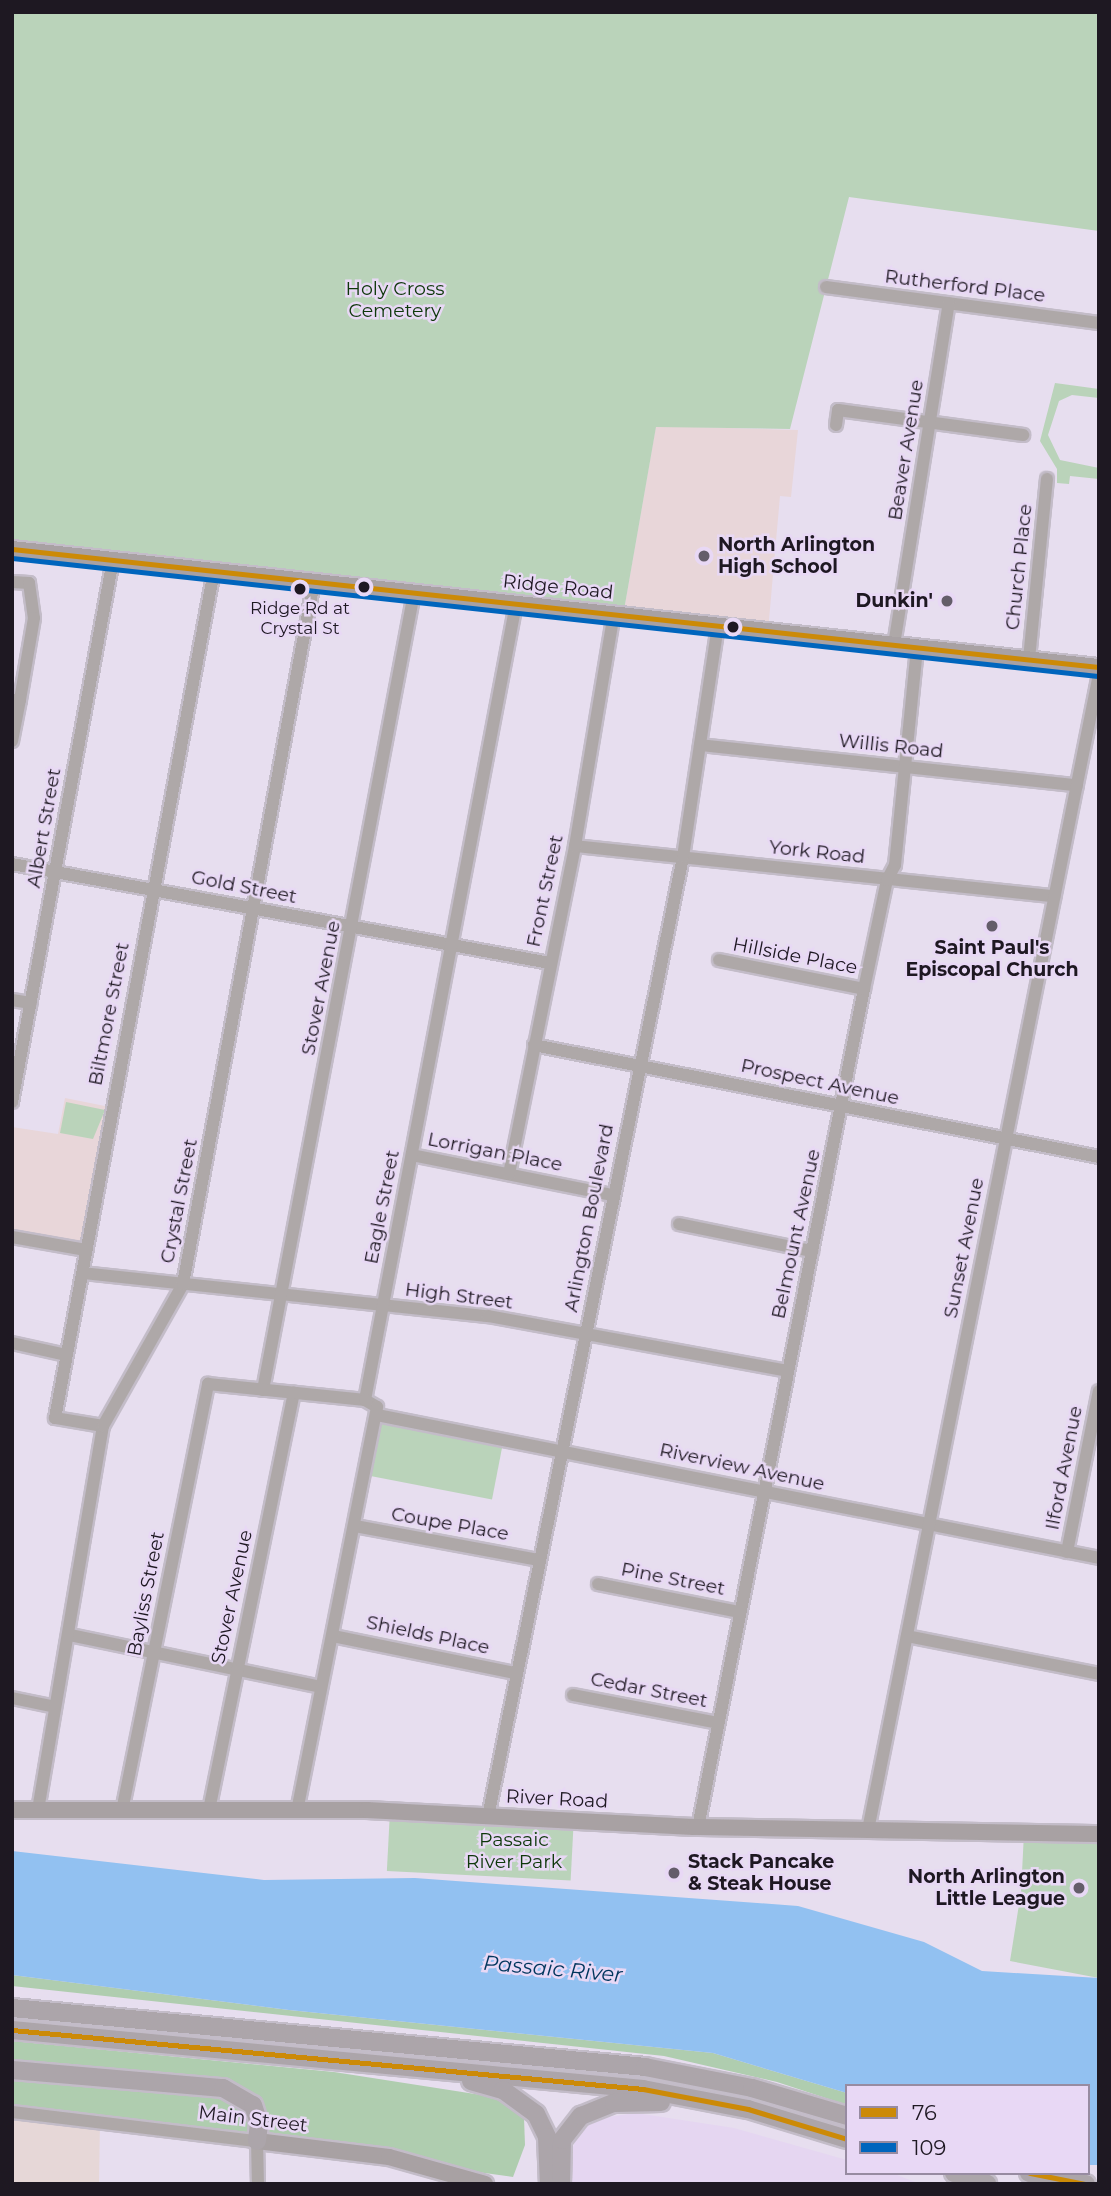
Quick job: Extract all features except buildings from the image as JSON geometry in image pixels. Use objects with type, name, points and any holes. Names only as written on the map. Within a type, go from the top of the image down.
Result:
[{"type":"highway","points":[[12,2008],[645,2067],[752,2088],[845,2115]]},
{"type":"highway","points":[[12,2030],[643,2089],[725,2104],[845,2138]]},
{"type":"highway","points":[[270,2053],[490,2085],[515,2096],[536,2114],[549,2150],[549,2184]]},
{"type":"highway","points":[[12,2070],[223,2088],[253,2105],[259,2124],[257,2141]]},
{"type":"highway","points":[[561,2184],[560,2150],[567,2131],[591,2110],[614,2103],[657,2102],[816,2129]]},
{"type":"highway","points":[[538,2184],[549,2150]]},
{"type":"highway","points":[[960,2175],[987,2184]]},
{"type":"highway","points":[[1039,2175],[1086,2184]]},
{"type":"main road","name":"Ridge Road","points":[[12,549],[1099,667]]},
{"type":"main road","name":"River Road","points":[[12,1811],[298,1810],[698,1827],[1099,1834]]},
{"type":"main road","name":"Main Street","points":[[257,2141],[389,2157],[485,2184]]},
{"type":"street","name":"Rutherford Place","points":[[826,287],[1099,323]]},
{"type":"street","name":"Beaver Avenue","points":[[894,645],[949,303]]},
{"type":"street","points":[[836,425],[838,410],[1023,435]]},
{"type":"street","name":"Church Place","points":[[1029,659],[1047,479]]},
{"type":"street","name":"Albert Street","points":[[12,1102],[113,560]]},
{"type":"street","name":"Biltmore Street","points":[[103,1426],[55,1418],[214,571]]},
{"type":"street","points":[[12,582],[29,583],[34,618],[16,700],[12,741]]},
{"type":"street","name":"Crystal Street","points":[[38,1810],[70,1635],[103,1426],[183,1284],[314,582]]},
{"type":"street","name":"Stover Avenue","points":[[263,1390],[414,593]]},
{"type":"street","name":"Eagle Street","points":[[365,1400],[516,604]]},
{"type":"street","name":"Front Street","points":[[509,1174],[575,846],[614,614]]},
{"type":"street","name":"Arlington Boulevard","points":[[488,1817],[538,1560],[684,857],[718,626]]},
{"type":"street","name":"Belmount Avenue","points":[[698,1827],[864,989],[887,880],[895,865],[918,648]]},
{"type":"street","name":"Sunset Avenue","points":[[868,1830],[1099,674]]},
{"type":"street","name":"Willis Road","points":[[700,745],[1077,785]]},
{"type":"street","name":"York Road","points":[[575,846],[1054,896]]},
{"type":"street","name":"Gold Street","points":[[12,864],[550,963]]},
{"type":"street","name":"Hillside Place","points":[[719,961],[864,989]]},
{"type":"street","points":[[12,1000],[31,1003]]},
{"type":"street","name":"Prospect Avenue","points":[[534,1045],[1099,1157]]},
{"type":"street","name":"Lorrigan Place","points":[[411,1155],[613,1195]]},
{"type":"street","points":[[679,1224],[812,1251]]},
{"type":"street","points":[[12,1239],[86,1250]]},
{"type":"street","name":"High Street","points":[[83,1273],[383,1307],[488,1316],[787,1371]]},
{"type":"street","points":[[12,1343],[66,1355]]},
{"type":"street","name":"Bayliss Street","points":[[122,1811],[208,1384],[263,1390]]},
{"type":"street","points":[[263,1390],[365,1400],[373,1402],[377,1415],[298,1810]]},
{"type":"street","name":"Ilford Avenue","points":[[1067,1552],[1099,1391]]},
{"type":"street","name":"Stover Avenue","points":[[209,1810],[294,1393]]},
{"type":"street","name":"Riverview Avenue","points":[[377,1415],[1099,1558]]},
{"type":"street","name":"Coupe Place","points":[[355,1526],[538,1560]]},
{"type":"street","name":"Pine Street","points":[[598,1584],[740,1612]]},
{"type":"street","points":[[70,1635],[321,1687]]},
{"type":"street","name":"Shields Place","points":[[333,1636],[515,1673]]},
{"type":"street","points":[[907,1636],[1099,1674]]},
{"type":"street","name":"Cedar Street","points":[[573,1695],[718,1723]]},
{"type":"street","points":[[12,1698],[55,1707]]},
{"type":"street","name":"Main Street","points":[[12,2112],[257,2141]]},
{"type":"street","points":[[257,2141],[258,2184]]},
{"type":"shaded area","name":"North Arlington High School","points":[[656,426],[798,430],[791,497],[780,496],[768,631],[623,616]]},
{"type":"shaded area","points":[[65,1098],[110,1107],[86,1250],[12,1237],[12,1127],[58,1134]]},
{"type":"shaded area","points":[[12,2108],[100,2119],[99,2184],[12,2184]]},
{"type":"shaded area","points":[[636,2113],[734,2128],[845,2159],[845,2175],[897,2175],[920,2184],[571,2184],[572,2150],[579,2130],[594,2119]]},
{"type":"green space","name":"Holy Cross Cemetery","points":[[12,12],[1099,12],[1099,231],[849,197],[790,429],[656,427],[623,616],[12,549]]},
{"type":"green space","points":[[1055,383],[1099,389],[1099,398],[1072,395],[1059,401],[1048,435],[1060,460],[1099,468],[1099,479],[1070,476],[1069,484],[1057,483],[1057,469],[1040,441]]},
{"type":"green space","points":[[66,1102],[105,1110],[93,1139],[60,1133]]},
{"type":"green space","points":[[377,1415],[504,1440],[492,1499],[365,1475]]},
{"type":"green space","name":"Passaic River Park","points":[[390,1811],[574,1821],[571,1881],[387,1871]]},
{"type":"green space","points":[[1024,1833],[1099,1834],[1099,1978],[1010,1961],[1021,1892]]},
{"type":"green space","points":[[12,1975],[289,2010],[713,2053],[845,2092],[845,2104],[777,2082],[664,2056],[12,1986]]},
{"type":"green space","points":[[12,2041],[334,2072],[507,2099],[524,2118],[525,2145],[513,2177],[12,2108]]},
{"type":"water","name":"Passaic River","points":[[12,1851],[264,1880],[415,1878],[798,1906],[924,1942],[982,1971],[1099,1978],[1099,2165],[1090,2165],[1090,2084],[845,2084],[845,2092],[713,2053],[289,2010],[12,1975]]},
{"type":"transit line","name":"76","points":[[12,549],[1099,667]]},
{"type":"transit line","name":"109","points":[[12,558],[1098,676]]},
{"type":"transit line","name":"76","points":[[12,2030],[643,2089],[748,2109],[845,2138]]},
{"type":"transit line","name":"76","points":[[1040,2175],[1085,2184]]},
{"type":"place","name":"North Arlington High School","points":[[704,556]]},
{"type":"place","name":"Ridge Rd at Crystal St","points":[[300,589]]},
{"type":"place","name":"Dunkin'","points":[[947,601]]},
{"type":"place","name":"Saint Paul's Episcopal Church","points":[[992,926]]},
{"type":"place","name":"Stack Pancake & Steak House","points":[[674,1873]]},
{"type":"place","name":"North Arlington Little League","points":[[1079,1888]]}]
